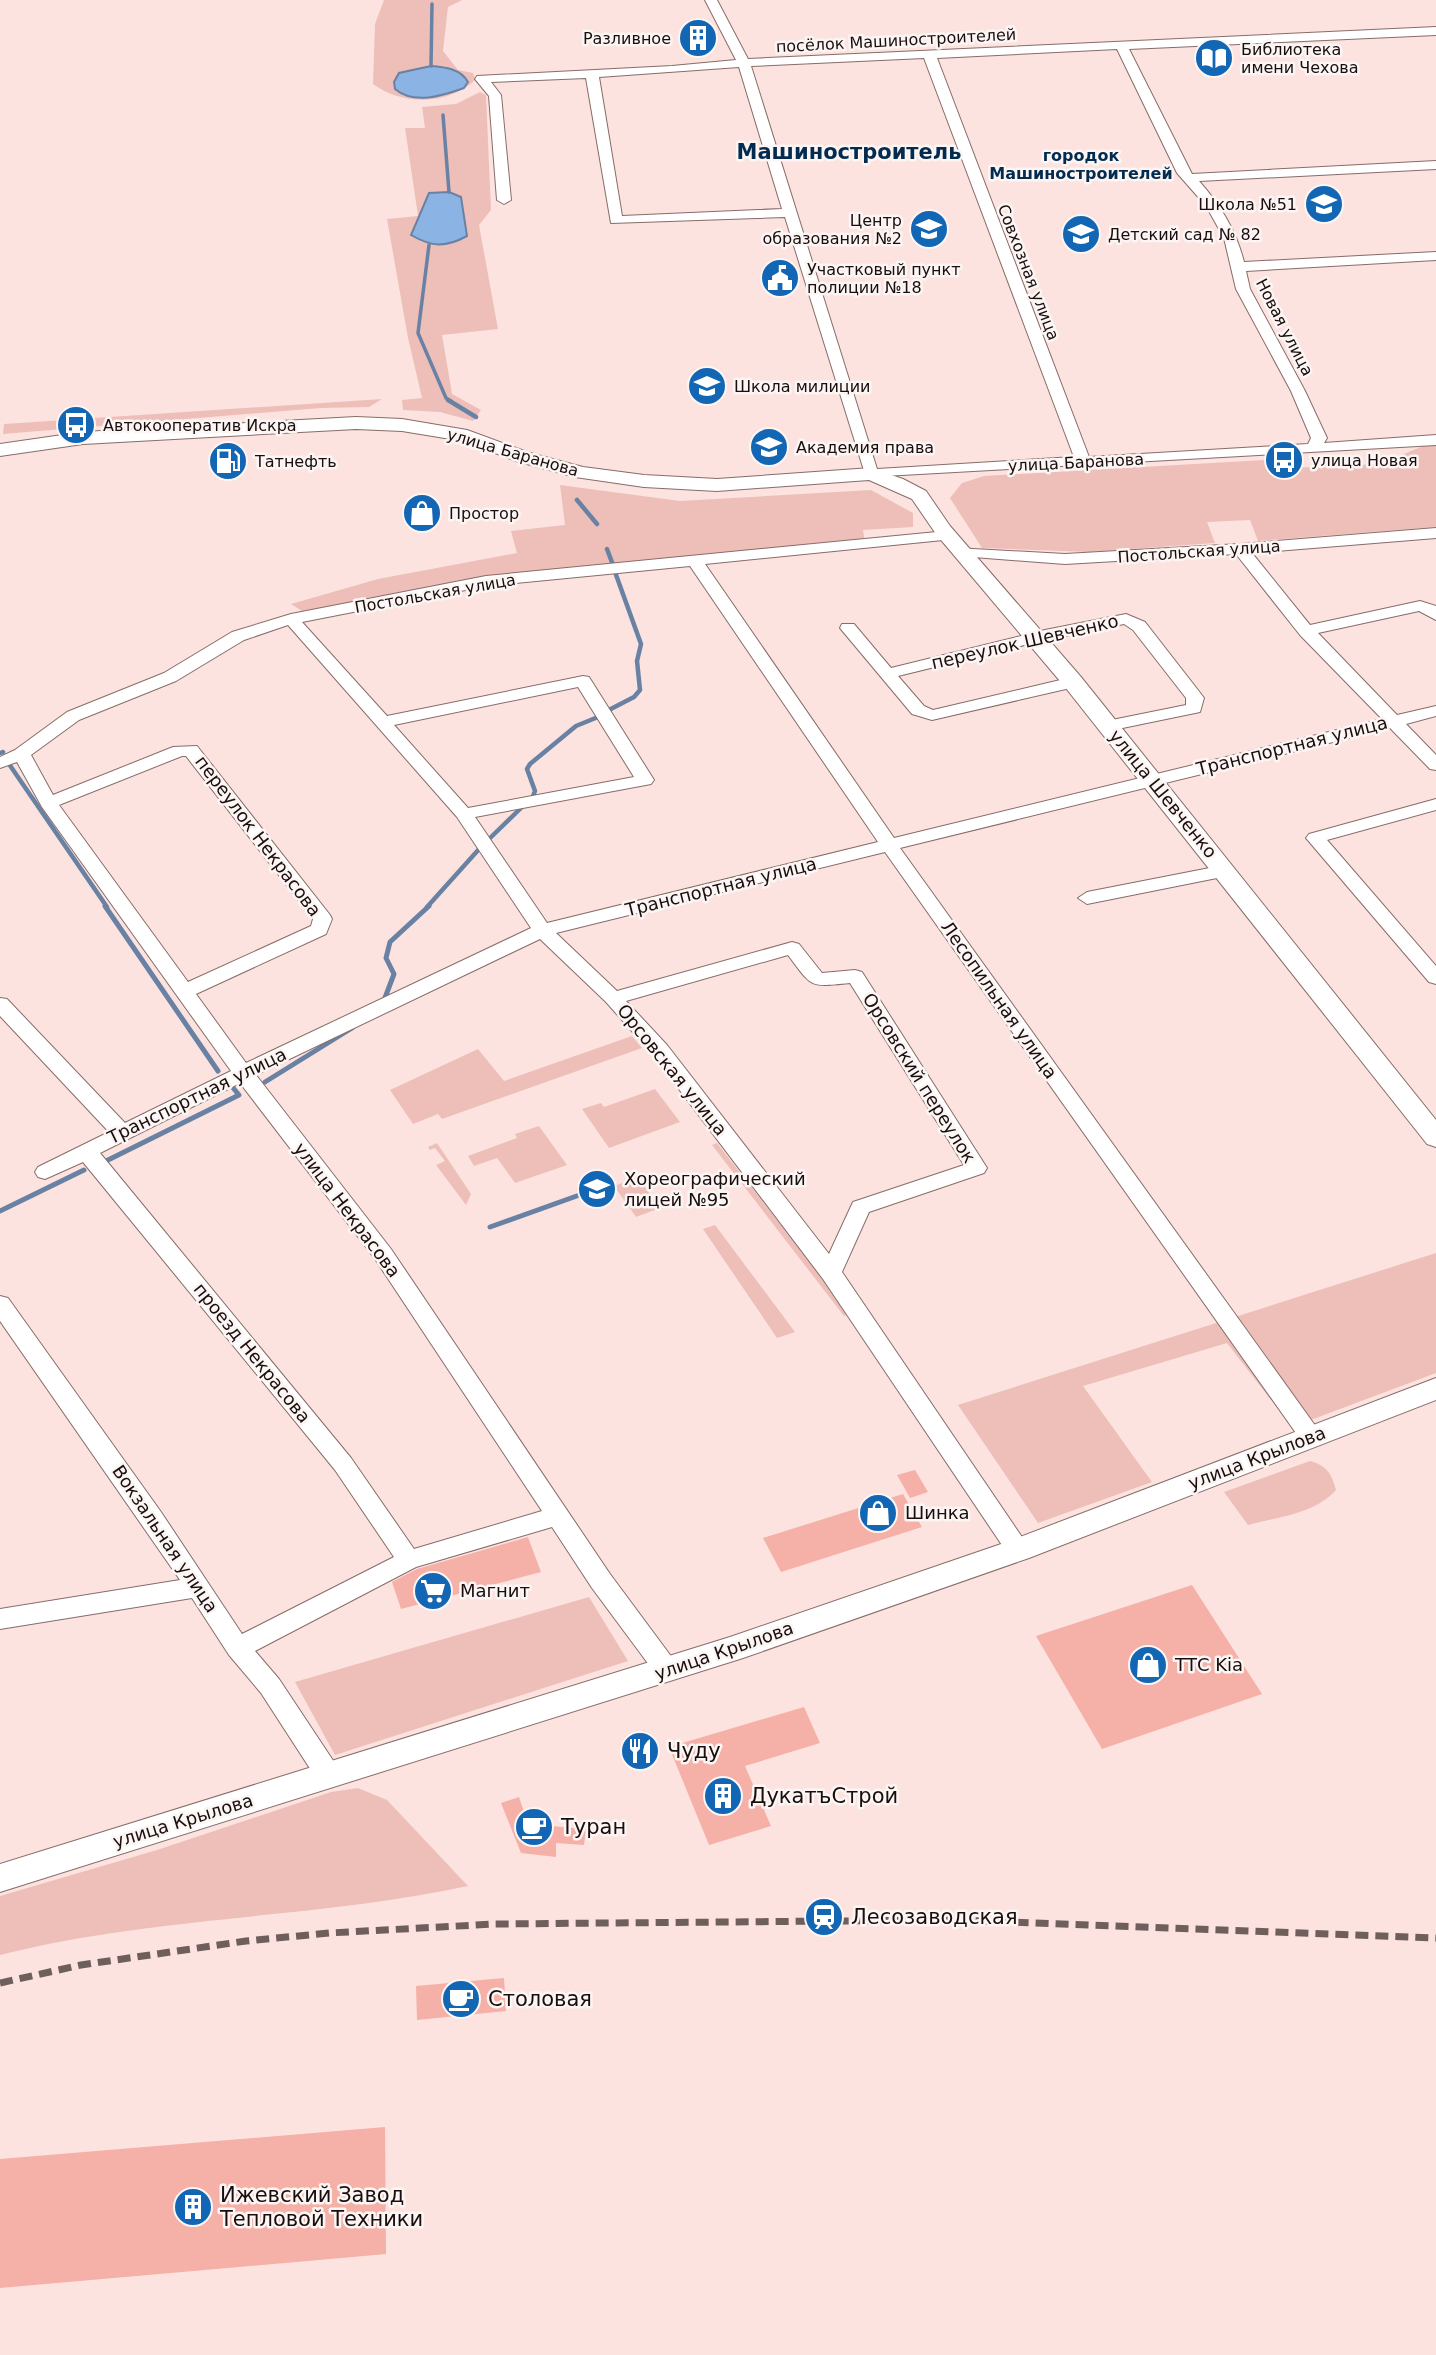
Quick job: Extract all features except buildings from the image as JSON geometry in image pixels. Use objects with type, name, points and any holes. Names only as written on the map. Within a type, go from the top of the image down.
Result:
[{"type":"main road","name":"улица Баранова","points":[[0,450],[83,438],[356,423],[402,425],[467,436],[523,457],[582,473],[644,481],[718,485],[871,474]]},
{"type":"main road","points":[[871,474],[919,495]]},
{"type":"main road","name":"улица Шевченко","points":[[919,495],[954,543],[1153,780],[1436,1138]]},
{"type":"main road","name":"улица Крылова","points":[[0,1878],[667,1670],[1018,1550],[1436,1389]]},
{"type":"street","points":[[711,0],[744,63],[871,474]]},
{"type":"street","name":"посёлок Машиностроителей","points":[[504,200],[495,95],[481,79],[593,75],[744,63],[1436,31]]},
{"type":"street","name":"Новая улица","points":[[1121,46],[1188,177],[1212,204],[1231,238],[1243,289],[1298,391],[1319,438],[1313,448]]},
{"type":"street","name":"Совхозная улица","points":[[929,54],[1083,462]]},
{"type":"street","points":[[593,75],[616,220],[790,213]]},
{"type":"street","points":[[1188,177],[1436,165]]},
{"type":"street","points":[[1237,267],[1436,256]]},
{"type":"street","points":[[1313,448],[1436,440]]},
{"type":"street","name":"улица Баранова","points":[[871,474],[1313,448]]},
{"type":"street","points":[[919,495],[936,470]]},
{"type":"street","name":"Постольская улица","points":[[0,763],[21,754],[73,716],[170,677],[238,636],[291,619],[486,581],[694,559],[954,543],[1065,559],[1240,549],[1436,533]]},
{"type":"street","points":[[1240,549],[1306,631],[1436,765]]},
{"type":"street","name":"Лесопильная улица","points":[[694,559],[889,845],[1311,1437]]},
{"type":"street","points":[[1306,631],[1420,606],[1436,615]]},
{"type":"street","name":"Орсовская улица","points":[[291,619],[464,814],[542,930],[613,998],[660,1050],[831,1273],[1018,1550]]},
{"type":"street","name":"переулок Шевченко","points":[[890,673],[1126,619],[1139,626],[1195,698],[1194,708],[1108,726]]},
{"type":"street","points":[[848,628],[890,673],[918,710],[932,715],[1073,682]]},
{"type":"street","points":[[383,722],[583,681],[645,780],[464,814]]},
{"type":"street","name":"Транспортная улица","points":[[45,1172],[243,1073],[542,930],[1436,711]]},
{"type":"street","name":"переулок Некрасова","points":[[48,803],[179,751],[191,750],[323,919],[319,930],[185,991]]},
{"type":"street","name":"улица Некрасова","points":[[21,754],[48,803],[243,1073],[383,1254],[557,1516],[667,1670]]},
{"type":"street","points":[[1436,804],[1315,838],[1436,978]]},
{"type":"street","points":[[1087,898],[1225,871]]},
{"type":"street","name":"Орсовский переулок","points":[[613,998],[792,948],[817,980],[855,976],[977,1168],[861,1207],[831,1273]]},
{"type":"street","points":[[0,1004],[122,1133]]},
{"type":"street","name":"проезд Некрасова","points":[[86,1151],[344,1464],[409,1560]]},
{"type":"street","name":"Вокзальная улица","points":[[0,1304],[153,1520],[238,1648],[270,1686],[329,1776]]},
{"type":"street","points":[[238,1648],[409,1560],[557,1516]]},
{"type":"street","points":[[0,1619],[197,1587]]},
{"type":"shaded area","points":[[384,0],[462,0],[448,7],[443,51],[458,70],[473,73],[475,80],[452,95],[424,100],[397,96],[373,84],[375,24]]},
{"type":"shaded area","points":[[480,92],[486,95],[491,210],[479,225],[498,329],[442,335],[452,394],[481,410],[473,421],[440,412],[403,410],[402,400],[422,398],[408,338],[387,219],[418,216],[405,128],[425,128],[422,107],[456,104]]},
{"type":"shaded area","points":[[382,399],[369,407],[321,408],[3,434],[4,424]]},
{"type":"shaded area","points":[[1436,445],[1436,527],[1258,541],[1250,520],[1207,522],[1215,543],[1089,552],[982,548],[950,498],[962,483],[984,476],[1264,460],[1289,468],[1380,464],[1423,446]]},
{"type":"shaded area","points":[[560,485],[680,501],[871,490],[913,513],[913,527],[863,530],[865,542],[574,571],[302,611],[291,604],[378,579],[517,553],[511,531],[565,525]]},
{"type":"shaded area","points":[[632,1036],[642,1048],[442,1119],[438,1114],[413,1124],[390,1090],[478,1049],[504,1081]]},
{"type":"shaded area","points":[[655,1089],[680,1122],[609,1148],[582,1109],[601,1103],[604,1107]]},
{"type":"shaded area","points":[[539,1126],[567,1165],[515,1183],[497,1158],[474,1166],[468,1156],[517,1138],[515,1134]]},
{"type":"shaded area","points":[[437,1143],[471,1194],[466,1205],[436,1165],[445,1161],[435,1148],[430,1150],[428,1147]]},
{"type":"shaded area","points":[[717,1143],[849,1313],[844,1316],[712,1145]]},
{"type":"shaded area","points":[[638,1177],[660,1208],[636,1217],[614,1186]]},
{"type":"shaded area","points":[[715,1225],[795,1332],[777,1338],[703,1229]]},
{"type":"shaded area","points":[[1436,1253],[1436,1373],[1292,1427],[1227,1343],[1083,1386],[1152,1482],[1038,1523],[958,1405]]},
{"type":"shaded area","points":[[1310,1461],[1328,1471],[1336,1490],[1307,1510],[1248,1525],[1224,1492]]},
{"type":"shaded area","points":[[589,1597],[628,1661],[335,1755],[295,1682]]},
{"type":"shaded area","points":[[358,1788],[387,1800],[468,1886],[351,1905],[116,1932],[0,1955],[0,1896],[157,1850],[331,1792]]},
{"type":"water","points":[[431,66],[457,71],[468,82],[464,88],[447,94],[419,98],[395,89],[394,82],[399,73]]},
{"type":"water","points":[[449,192],[461,197],[467,236],[452,243],[432,244],[411,235],[429,193]]},
{"type":"waterway","points":[[431,66],[432,4]]},
{"type":"waterway","points":[[443,115],[449,192]]},
{"type":"waterway","points":[[429,245],[418,333],[446,398],[451,401]]},
{"type":"waterway","points":[[448,400],[476,417]]},
{"type":"waterway","points":[[577,500],[597,524]]},
{"type":"waterway","points":[[607,549],[613,565]]},
{"type":"waterway","points":[[605,712],[634,697],[640,690],[637,661],[641,644],[615,572]]},
{"type":"waterway","points":[[531,801],[535,791],[527,769],[530,764],[576,726],[598,717]]},
{"type":"waterway","points":[[9,764],[107,907]]},
{"type":"waterway","points":[[488,840],[523,806]]},
{"type":"waterway","points":[[427,907],[480,848]]},
{"type":"waterway","points":[[105,906],[218,1071]]},
{"type":"waterway","points":[[383,1003],[394,974],[386,958],[390,942],[429,906]]},
{"type":"waterway","points":[[265,1082],[352,1028]]},
{"type":"waterway","points":[[102,1163],[239,1095],[229,1083]]},
{"type":"waterway","points":[[0,1211],[84,1170]]},
{"type":"waterway","points":[[490,1227],[599,1188]]},
{"type":"railway","points":[[0,1983],[81,1965],[246,1941],[329,1933],[495,1924],[953,1920],[1436,1938]]},
{"type":"place","name":"Разливное","points":[[698,38]]},
{"type":"place","name":"Библиотека имени Чехова","points":[[1214,58]]},
{"type":"place","name":"Школа №51","points":[[1324,204]]},
{"type":"place","name":"Центр образования №2","points":[[929,229]]},
{"type":"place","name":"Детский сад № 82","points":[[1081,234]]},
{"type":"place","name":"Участковый пункт полиции №18","points":[[780,278]]},
{"type":"place","name":"Школа милиции","points":[[707,386]]},
{"type":"place","name":"Автокооператив Искра","points":[[76,425]]},
{"type":"place","name":"Академия права","points":[[769,447]]},
{"type":"place","name":"улица Новая","points":[[1284,460]]},
{"type":"place","name":"Татнефть","points":[[228,461]]},
{"type":"place","name":"Простор","points":[[422,513]]},
{"type":"place","name":"Хореографический лицей №95","points":[[597,1189]]},
{"type":"place","name":"Шинка","points":[[878,1513]]},
{"type":"place","name":"Магнит","points":[[433,1591]]},
{"type":"place","name":"ТТС Kia","points":[[1148,1665]]},
{"type":"place","name":"Чуду","points":[[640,1751]]},
{"type":"place","name":"ДукатъСтрой","points":[[723,1796]]},
{"type":"place","name":"Туран","points":[[534,1827]]},
{"type":"place","name":"Лесозаводская","points":[[824,1917]]},
{"type":"place","name":"Столовая","points":[[461,1999]]},
{"type":"place","name":"Ижевский Завод Тепловой Техники","points":[[193,2207]]},
{"type":"district","name":"Машиностроитель","points":[[849,152]]},
{"type":"district","name":"городок Машиностроителей","points":[[1081,164]]}]
